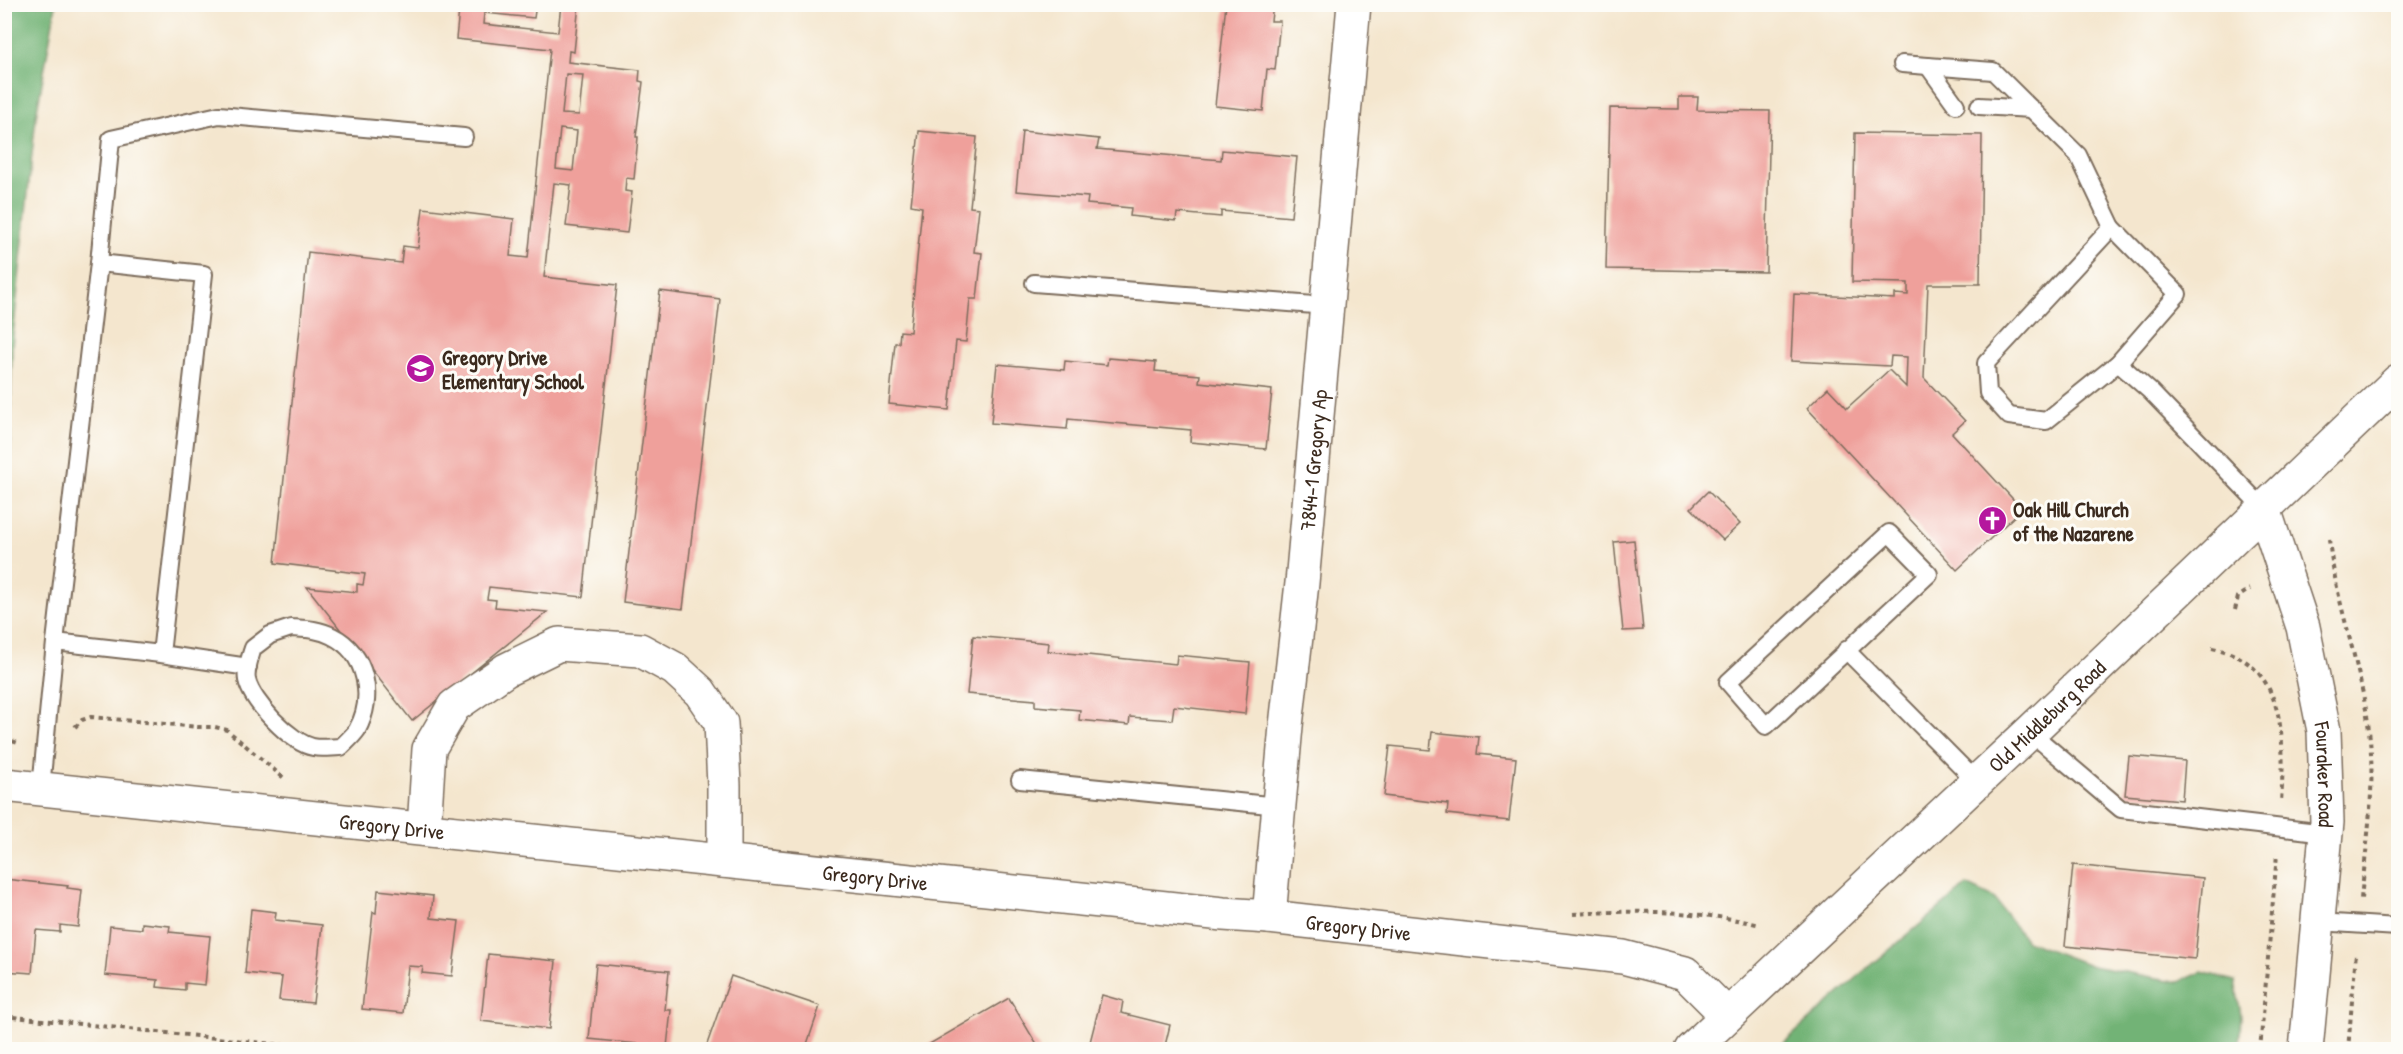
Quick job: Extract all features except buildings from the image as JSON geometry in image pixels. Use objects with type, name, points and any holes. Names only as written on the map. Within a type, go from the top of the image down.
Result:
[{"type":"street","name":"7844-1 Gregory Ap","points":[[1269,917],[1354,4]]},
{"type":"street","name":"Old Middleburg Road","points":[[1691,1050],[2030,732],[2398,381]]},
{"type":"street","name":"Fouraker Road","points":[[2264,509],[2303,627],[2324,731],[2326,833],[2306,1050]]},
{"type":"street","points":[[424,829],[429,749],[454,706],[506,670],[559,644],[640,650],[675,669],[700,692],[721,723],[724,861]]},
{"type":"street","name":"Gregory Drive","points":[[4,784],[1223,914],[1269,917],[1623,957],[1685,973],[1727,1015]]},
{"type":"lane","points":[[1902,64],[1993,71],[2078,155],[2112,227],[2178,294],[2118,363],[2046,421],[2009,416],[1988,393],[1986,363],[2112,227]]},
{"type":"lane","points":[[1928,66],[1956,105]]},
{"type":"lane","points":[[1979,106],[2032,110]]},
{"type":"lane","points":[[41,788],[111,139],[219,115],[464,137]]},
{"type":"lane","points":[[99,263],[204,274],[161,654]]},
{"type":"lane","points":[[1034,283],[1327,306]]},
{"type":"lane","points":[[2118,363],[2150,391],[2264,509]]},
{"type":"lane","points":[[1889,533],[1929,574],[1846,650],[1766,726],[1728,682],[1889,533]]},
{"type":"lane","points":[[291,628],[313,629],[334,637],[350,650],[363,668],[368,690],[365,711],[356,731],[341,747],[312,747],[285,731],[266,713],[254,697],[247,679],[248,668],[253,648],[270,635],[291,628]]},
{"type":"lane","points":[[55,642],[161,654],[248,668]]},
{"type":"lane","points":[[1846,650],[1977,782]]},
{"type":"lane","points":[[2030,732],[2121,809],[2326,833]]},
{"type":"lane","points":[[1020,780],[1279,806]]},
{"type":"lane","points":[[2318,922],[2398,927]]},
{"type":"path","points":[[2235,610],[2238,597],[2250,589]]},
{"type":"path","points":[[2233,592],[2238,597]]},
{"type":"path","points":[[4,1016],[331,1050]]},
{"type":"green space","points":[[5,4],[56,5],[36,116],[12,346],[5,634]]},
{"type":"green space","points":[[1967,885],[1994,898],[2026,941],[2092,966],[2179,982],[2202,972],[2235,981],[2241,1015],[2239,1049],[1777,1049],[1862,973]]},
{"type":"place","name":"Gregory Drive Elementary School","points":[[421,369]]},
{"type":"place","name":"Oak Hill Church of the Nazarene","points":[[1992,521]]}]
